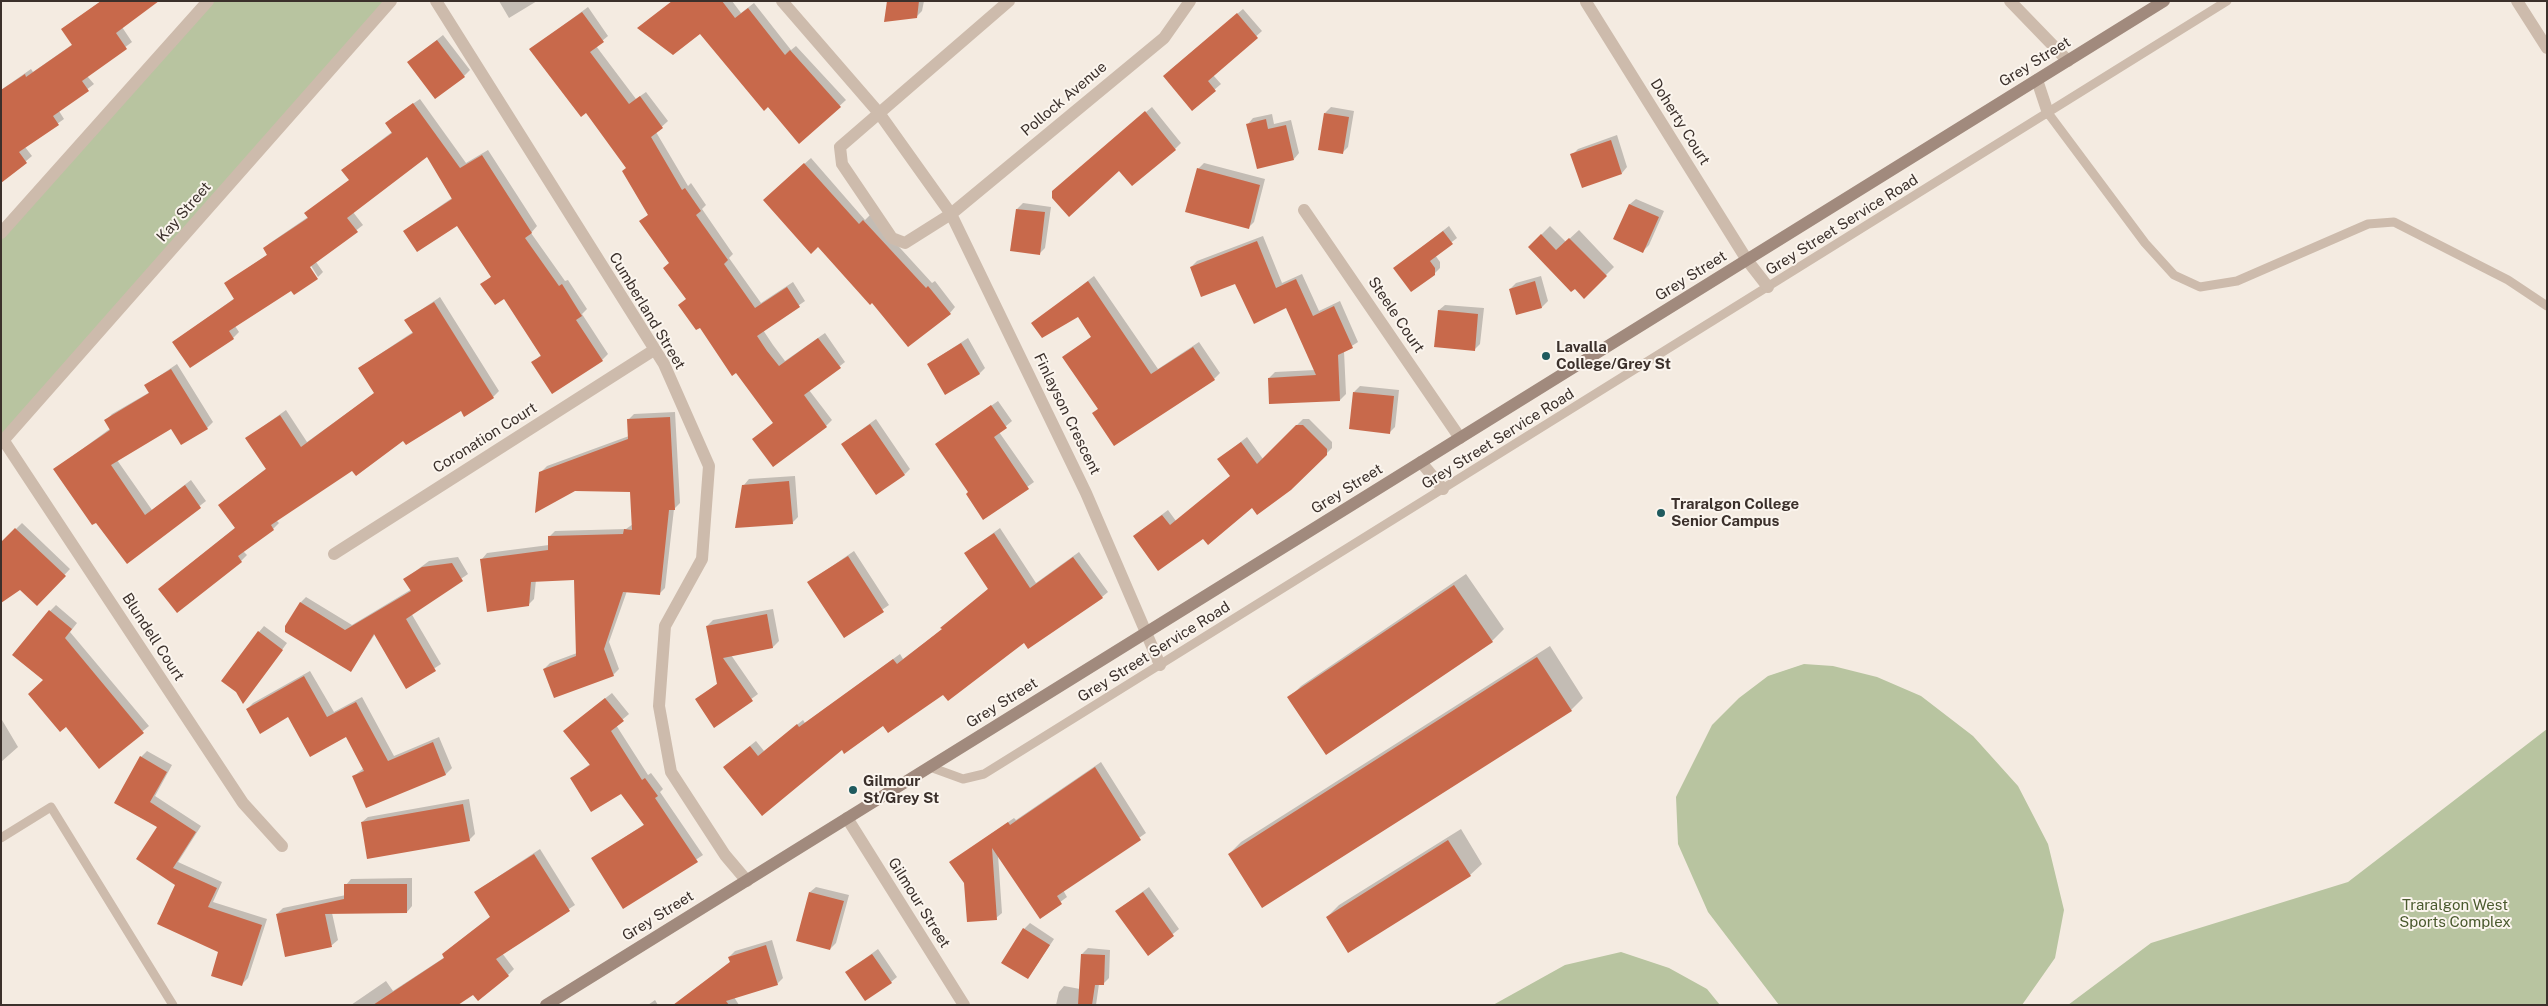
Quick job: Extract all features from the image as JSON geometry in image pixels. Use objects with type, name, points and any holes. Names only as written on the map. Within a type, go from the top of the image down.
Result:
[{"type":"main road","name":"Grey Street","points":[[546,1005],[2164,1]]},
{"type":"street","points":[[1,233],[208,1]]},
{"type":"street","name":"Kay Street","points":[[3,442],[391,1]]},
{"type":"street","name":"Cumberland Street","points":[[436,1],[664,364],[709,466],[702,559],[665,626],[659,706],[670,772],[725,854],[746,881]]},
{"type":"street","name":"Finlayson Crescent","points":[[782,1],[879,113],[951,214],[1086,493],[1160,665]]},
{"type":"street","points":[[951,214],[905,243],[892,238],[842,164],[840,147],[1009,1]]},
{"type":"street","name":"Pollock Avenue","points":[[951,214],[1164,38],[1190,1]]},
{"type":"street","points":[[2010,1],[2068,60]]},
{"type":"street","points":[[2517,1],[2547,48]]},
{"type":"street","name":"Doherty Court","points":[[1586,2],[1747,260],[1768,287]]},
{"type":"street","points":[[2037,80],[2048,113]]},
{"type":"street","name":"Steele Court","points":[[1304,210],[1460,438]]},
{"type":"street","name":"Coronation Court","points":[[334,554],[654,350]]},
{"type":"street","name":"Blundell Court","points":[[3,442],[243,803],[282,846]]},
{"type":"street","points":[[1421,462],[1443,488]]},
{"type":"street","name":"Gilmour Street","points":[[847,818],[964,1005]]},
{"type":"lane","name":"Grey Street Service Road","points":[[930,767],[964,779],[984,774],[2227,1]]},
{"type":"lane","points":[[2048,113],[2145,243],[2174,275],[2200,287],[2237,280],[2368,224],[2394,222],[2508,280],[2547,306]]},
{"type":"lane","points":[[1,838],[51,807],[173,1005]]},
{"type":"green space","points":[[208,1],[391,1],[1,446],[1,233]]},
{"type":"green space","points":[[1804,664],[1833,666],[1877,677],[1921,696],[1973,736],[2018,786],[2048,844],[2064,910],[2055,958],[2022,1005],[1779,1005],[1708,912],[1678,844],[1676,797],[1712,725],[1739,698],[1768,676]]},
{"type":"green space","name":"Traralgon West Sports Complex","points":[[2547,729],[2547,1005],[2068,1005],[2151,943],[2348,882]]},
{"type":"green space","points":[[1621,952],[1669,968],[1707,989],[1720,1005],[1493,1005],[1565,965]]},
{"type":"building","points":[[101,1],[159,1],[116,33],[127,49],[82,81],[89,91],[53,116],[59,125],[19,152],[27,163],[1,183],[1,90],[25,74],[26,77],[72,45],[61,29]]},
{"type":"building","points":[[672,1],[722,1],[735,18],[748,8],[785,55],[790,50],[841,107],[799,144],[768,107],[764,111],[700,34],[673,55],[637,28]]},
{"type":"building","points":[[887,1],[919,1],[917,18],[884,22]]},
{"type":"building","points":[[582,12],[604,42],[590,52],[629,104],[640,96],[663,128],[651,137],[682,190],[685,188],[701,211],[696,215],[728,260],[724,264],[755,308],[787,287],[800,307],[757,336],[767,351],[779,366],[818,338],[841,368],[804,395],[827,427],[773,467],[752,439],[773,423],[736,373],[732,376],[700,328],[696,330],[678,305],[686,299],[663,268],[669,263],[639,221],[648,215],[622,171],[626,168],[586,113],[581,117],[529,49]]},
{"type":"building","points":[[1237,13],[1258,38],[1208,81],[1216,91],[1192,111],[1163,76]]},
{"type":"building","points":[[437,40],[465,77],[435,99],[407,62]]},
{"type":"building","points":[[413,103],[460,168],[482,155],[532,233],[525,238],[559,286],[562,284],[582,316],[576,320],[603,361],[552,394],[531,362],[541,356],[504,299],[495,305],[480,284],[491,277],[457,226],[417,252],[403,231],[452,199],[427,157],[347,218],[358,232],[310,267],[318,279],[294,295],[291,291],[229,331],[234,339],[190,368],[172,342],[234,299],[224,283],[267,255],[263,248],[308,218],[304,213],[349,180],[341,170],[392,133],[385,123]]},
{"type":"building","points":[[1145,111],[1176,150],[1132,186],[1119,171],[1069,217],[1052,198],[1052,191]]},
{"type":"building","points":[[1324,113],[1349,117],[1343,154],[1318,150]]},
{"type":"building","points":[[1266,119],[1268,129],[1286,125],[1294,160],[1257,169],[1246,124]]},
{"type":"building","points":[[1611,140],[1622,174],[1582,188],[1570,154]]},
{"type":"building","points":[[804,163],[859,224],[863,220],[926,288],[928,286],[951,314],[908,347],[872,303],[870,305],[818,247],[811,254],[763,200]]},
{"type":"building","points":[[1197,168],[1260,185],[1249,229],[1185,212]]},
{"type":"building","points":[[1629,204],[1659,217],[1643,253],[1613,239]]},
{"type":"building","points":[[1016,209],[1045,212],[1040,255],[1010,251]]},
{"type":"building","points":[[1443,231],[1453,244],[1430,261],[1435,268],[1435,275],[1411,292],[1393,268]]},
{"type":"building","points":[[1541,234],[1556,250],[1569,238],[1607,276],[1584,299],[1575,289],[1571,292],[1528,247]]},
{"type":"building","points":[[1257,241],[1276,288],[1296,279],[1313,316],[1334,306],[1353,348],[1338,355],[1340,401],[1269,404],[1268,378],[1316,375],[1286,308],[1254,324],[1235,284],[1201,297],[1190,267]]},
{"type":"building","points":[[1088,281],[1151,374],[1193,347],[1215,380],[1114,446],[1092,413],[1098,409],[1062,357],[1091,337],[1078,317],[1042,338],[1031,323]]},
{"type":"building","points":[[1535,281],[1542,308],[1516,315],[1509,289]]},
{"type":"building","points":[[434,302],[494,398],[464,417],[461,411],[406,445],[403,441],[356,476],[352,471],[271,525],[274,530],[238,556],[242,562],[177,613],[158,589],[235,528],[218,505],[266,469],[245,438],[280,415],[301,447],[374,393],[358,368],[413,333],[404,320]]},
{"type":"building","points":[[1438,310],[1478,314],[1475,351],[1434,347]]},
{"type":"building","points":[[961,343],[980,374],[945,395],[927,364]]},
{"type":"building","points":[[171,369],[208,429],[181,445],[171,429],[111,465],[145,515],[185,485],[201,508],[127,564],[96,523],[92,525],[53,469],[110,430],[104,420],[149,393],[144,385]]},
{"type":"building","points":[[1353,392],[1394,396],[1390,434],[1349,429]]},
{"type":"building","points":[[991,405],[1007,428],[994,437],[1029,489],[983,520],[966,494],[968,492],[935,444]]},
{"type":"building","points":[[670,417],[675,510],[669,510],[660,595],[623,592],[604,649],[614,676],[554,698],[543,669],[576,656],[574,580],[531,582],[529,606],[487,612],[480,559],[548,550],[548,536],[623,534],[624,529],[632,530],[630,492],[575,491],[535,513],[539,472],[628,439],[627,419]]},
{"type":"building","points":[[870,424],[905,475],[876,495],[841,444]]},
{"type":"building","points":[[1296,425],[1303,425],[1327,449],[1327,455],[1291,490],[1257,515],[1252,508],[1208,545],[1203,539],[1158,571],[1133,536],[1162,515],[1170,525],[1230,476],[1217,459],[1241,442],[1257,464]]},
{"type":"building","points":[[789,481],[793,524],[735,528],[742,485]]},
{"type":"building","points":[[15,528],[66,576],[37,606],[20,590],[1,603],[1,542]]},
{"type":"building","points":[[994,533],[1030,588],[1073,557],[1103,598],[1028,649],[1024,643],[948,701],[943,695],[888,733],[883,726],[844,754],[842,750],[762,816],[723,767],[750,746],[758,756],[797,724],[799,727],[893,659],[897,664],[942,629],[940,628],[988,589],[964,553]]},
{"type":"building","points":[[848,556],[884,612],[844,638],[807,582]]},
{"type":"building","points":[[452,563],[463,581],[406,619],[436,671],[406,689],[374,634],[351,672],[285,632],[285,626],[300,602],[345,630],[411,591],[403,579],[422,567]]},
{"type":"building","points":[[1454,585],[1493,642],[1326,755],[1287,697]]},
{"type":"building","points":[[49,610],[72,629],[65,638],[144,733],[99,769],[66,727],[60,732],[28,694],[43,680],[12,655]]},
{"type":"building","points":[[767,614],[773,648],[723,658],[753,701],[714,728],[695,699],[717,684],[706,626]]},
{"type":"building","points":[[258,631],[283,650],[243,704],[236,692],[221,681]]},
{"type":"building","points":[[1537,657],[1572,711],[1262,908],[1228,854]]},
{"type":"building","points":[[304,676],[327,717],[356,702],[388,761],[433,742],[446,775],[366,808],[352,776],[364,771],[346,737],[310,757],[288,717],[260,734],[246,709]]},
{"type":"building","points":[[605,698],[624,721],[611,731],[642,780],[645,778],[658,796],[655,798],[698,862],[623,909],[591,858],[644,825],[621,794],[591,812],[570,778],[590,765],[563,731]]},
{"type":"building","points":[[140,756],[167,772],[150,802],[196,832],[173,868],[217,888],[208,907],[262,925],[242,986],[211,976],[218,952],[157,924],[175,885],[136,859],[157,827],[114,803]]},
{"type":"building","points":[[1095,767],[1141,840],[1057,896],[1062,904],[1040,919],[992,848],[997,920],[967,922],[964,883],[949,862],[1008,822],[1010,825]]},
{"type":"building","points":[[463,804],[470,841],[367,859],[361,822]]},
{"type":"building","points":[[1448,840],[1471,876],[1348,953],[1326,917]]},
{"type":"building","points":[[534,854],[570,911],[496,959],[509,976],[478,1001],[473,995],[458,1005],[373,1005],[444,958],[442,954],[490,917],[474,892]]},
{"type":"building","points":[[344,884],[407,884],[407,913],[325,914],[332,947],[285,957],[276,914],[344,899]]},
{"type":"building","points":[[809,892],[844,901],[830,950],[796,941]]},
{"type":"building","points":[[1143,892],[1174,936],[1148,956],[1115,911]]},
{"type":"building","points":[[1023,928],[1050,945],[1028,979],[1001,963]]},
{"type":"building","points":[[766,945],[778,985],[726,1001],[729,1005],[673,1005],[730,962],[728,957]]},
{"type":"building","points":[[872,954],[892,983],[865,1001],[845,972]]},
{"type":"building","points":[[1081,954],[1105,955],[1104,985],[1095,985],[1092,1005],[1078,1005]]},
{"type":"place","name":"Lavalla College/Grey St","points":[[1546,356]]},
{"type":"place","name":"Traralgon College Senior Campus","points":[[1661,513]]},
{"type":"place","name":"Gilmour St/Grey St","points":[[853,790]]}]
